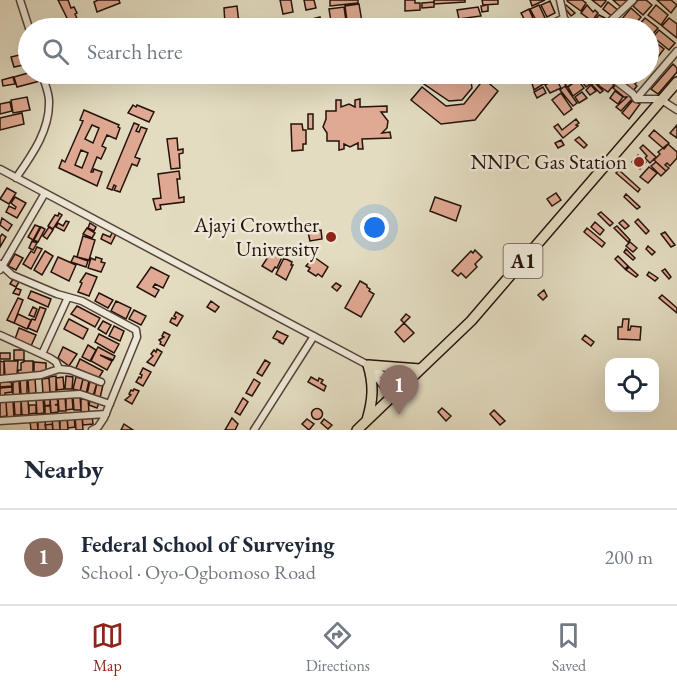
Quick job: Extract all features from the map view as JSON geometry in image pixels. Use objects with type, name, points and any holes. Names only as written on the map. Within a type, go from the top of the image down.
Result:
[{"type":"highway","name":"A1","points":[[357,430],[471,321],[677,82]]},
{"type":"highway","points":[[367,421],[373,400],[372,368],[420,369]]},
{"type":"street","points":[[21,0],[26,18]]},
{"type":"street","points":[[560,0],[564,18]]},
{"type":"street","points":[[614,18],[633,0]]},
{"type":"street","points":[[659,72],[677,51]]},
{"type":"street","points":[[16,178],[37,147],[46,122],[49,99],[45,84]]},
{"type":"street","points":[[620,84],[636,99]]},
{"type":"street","points":[[636,99],[649,84]]},
{"type":"street","points":[[636,99],[660,99],[677,110]]},
{"type":"street","points":[[0,169],[314,336],[401,387]]},
{"type":"street","points":[[45,193],[1,266],[12,275],[82,301],[137,332],[106,414],[98,427],[92,430]]},
{"type":"street","points":[[42,354],[68,297]]},
{"type":"street","points":[[0,335],[56,362],[59,369]]},
{"type":"street","points":[[254,430],[314,336]]},
{"type":"street","points":[[372,368],[392,397]]},
{"type":"street","points":[[0,379],[41,375],[59,369],[70,370],[100,382]]},
{"type":"street","points":[[0,399],[80,394],[110,404]]},
{"type":"street","points":[[0,421],[106,414]]},
{"type":"building","points":[[58,0],[68,0],[71,8],[74,7],[77,13],[75,14],[77,18],[67,18]]},
{"type":"building","points":[[119,0],[120,3],[97,12],[94,2]]},
{"type":"building","points":[[280,0],[291,0],[293,12],[283,14]]},
{"type":"building","points":[[304,0],[314,0],[316,8],[306,10]]},
{"type":"building","points":[[330,0],[358,0],[358,3],[330,6]]},
{"type":"building","points":[[405,0],[415,0],[415,3],[420,3],[420,10],[405,11]]},
{"type":"building","points":[[434,0],[465,0],[465,2],[434,4]]},
{"type":"building","points":[[482,0],[498,0],[498,4],[483,5]]},
{"type":"building","points":[[530,0],[545,0],[532,6]]},
{"type":"building","points":[[568,0],[582,0],[586,3],[581,11]]},
{"type":"building","points":[[592,0],[605,0],[606,1],[601,7]]},
{"type":"building","points":[[613,0],[625,0],[627,2],[622,8]]},
{"type":"building","points":[[638,0],[646,0],[652,5],[643,15],[633,6]]},
{"type":"building","points":[[657,0],[671,0],[677,5],[671,13]]},
{"type":"building","points":[[550,1],[555,13],[547,17],[541,5]]},
{"type":"building","points":[[434,2],[434,7],[422,8],[422,3]]},
{"type":"building","points":[[608,2],[619,11],[613,17],[603,9]]},
{"type":"building","points":[[359,4],[361,18],[347,18],[345,6]]},
{"type":"building","points":[[488,5],[488,11],[482,12],[481,6]]},
{"type":"building","points":[[539,5],[545,18],[535,18],[530,9]]},
{"type":"building","points":[[566,5],[575,13],[571,16],[564,7]]},
{"type":"building","points":[[587,5],[593,12],[595,10],[598,13],[594,18],[588,18],[581,13]]},
{"type":"building","points":[[656,5],[668,15],[661,25],[659,18],[652,18],[648,15]]},
{"type":"building","points":[[237,6],[238,18],[225,18],[224,8]]},
{"type":"building","points":[[344,7],[346,18],[330,18],[329,9]]},
{"type":"building","points":[[478,7],[481,16],[459,18],[457,10]]},
{"type":"building","points":[[631,8],[641,17],[640,18],[623,18]]},
{"type":"building","points":[[529,9],[533,18],[524,18],[521,13]]},
{"type":"building","points":[[669,18],[677,24],[677,38],[662,26]]},
{"type":"building","points":[[659,30],[675,43],[669,50],[659,42]]},
{"type":"building","points":[[659,45],[664,49],[659,56]]},
{"type":"building","points":[[18,55],[18,66],[14,67],[11,57]]},
{"type":"building","points":[[673,64],[677,68],[677,72],[658,94],[651,89],[655,84],[659,84],[659,80]]},
{"type":"building","points":[[18,76],[18,84],[28,84],[17,87],[14,77]]},
{"type":"building","points":[[13,77],[15,84],[3,86],[2,80]]},
{"type":"building","points":[[424,84],[471,84],[472,88],[462,100],[449,101]]},
{"type":"building","points":[[480,84],[490,84],[498,91],[475,120],[441,124],[411,100],[422,87],[446,106],[464,104]]},
{"type":"building","points":[[532,84],[543,84],[534,90]]},
{"type":"building","points":[[559,84],[561,88],[550,93],[545,85]]},
{"type":"building","points":[[572,84],[581,84],[584,88],[573,96],[568,87]]},
{"type":"building","points":[[596,84],[603,91],[600,93],[592,85]]},
{"type":"building","points":[[613,84],[614,85],[608,92],[598,85]]},
{"type":"building","points":[[618,84],[632,95],[630,97],[632,99],[621,111],[616,107],[627,97],[613,88]]},
{"type":"building","points":[[627,84],[637,86],[633,91]]},
{"type":"building","points":[[591,85],[596,91],[590,95],[586,90]]},
{"type":"building","points":[[565,86],[577,103],[573,106],[560,90]]},
{"type":"building","points":[[543,87],[546,93],[537,98],[534,92]]},
{"type":"building","points":[[615,91],[623,97],[618,104],[610,98]]},
{"type":"building","points":[[582,92],[587,98],[579,103],[575,97]]},
{"type":"building","points":[[561,93],[572,109],[564,115],[552,100]]},
{"type":"building","points":[[27,97],[30,110],[13,113],[11,100]]},
{"type":"building","points":[[360,99],[360,107],[387,106],[387,112],[381,112],[388,121],[387,128],[382,133],[390,132],[391,138],[362,139],[363,149],[358,149],[358,143],[350,147],[344,144],[344,149],[339,150],[339,141],[327,141],[327,133],[323,127],[326,111],[336,111],[336,100],[341,100],[341,107],[349,104],[355,107],[355,100]]},
{"type":"building","points":[[633,100],[640,104],[629,119],[622,113]]},
{"type":"building","points":[[10,102],[12,111],[0,114],[0,104]]},
{"type":"building","points":[[133,105],[154,112],[149,122],[128,113]]},
{"type":"building","points":[[84,110],[119,125],[120,128],[116,139],[107,135],[102,146],[106,148],[101,159],[97,157],[91,172],[94,169],[102,172],[97,186],[59,168],[62,160],[65,162],[83,121],[80,120]],"holes":[[[92,125],[99,128],[93,143],[85,139]],[[81,150],[88,153],[82,168],[75,165]]]},
{"type":"building","points":[[22,113],[24,124],[0,130],[0,118]]},
{"type":"building","points":[[308,114],[313,114],[313,129],[308,129]]},
{"type":"building","points":[[576,119],[578,126],[563,138],[554,127],[558,124],[562,130]]},
{"type":"building","points":[[134,123],[139,125],[136,131],[139,132],[141,127],[147,129],[135,157],[140,159],[137,166],[132,164],[120,192],[114,190],[116,186],[114,185],[112,190],[107,188]]},
{"type":"building","points":[[291,124],[302,124],[303,130],[306,130],[306,144],[303,144],[303,150],[292,151]]},
{"type":"building","points":[[677,125],[677,138],[670,133]]},
{"type":"building","points":[[654,130],[669,143],[664,149],[649,136]]},
{"type":"building","points":[[579,137],[587,145],[584,148],[575,140]]},
{"type":"building","points":[[177,138],[178,150],[183,149],[183,153],[179,154],[180,168],[171,169],[167,139]]},
{"type":"building","points":[[561,140],[564,145],[558,148],[555,143]]},
{"type":"building","points":[[668,144],[677,152],[677,158],[670,166],[667,163],[665,165],[669,168],[666,171],[654,160],[660,154],[658,152]]},
{"type":"building","points":[[643,145],[656,157],[650,163],[640,148]]},
{"type":"building","name":"NNPC Gas Station","points":[[638,155],[646,162],[640,169],[632,162]]},
{"type":"building","points":[[656,162],[666,171],[661,176],[651,166]]},
{"type":"building","points":[[649,167],[657,173],[648,183],[640,177]]},
{"type":"building","points":[[619,170],[640,189],[638,192],[616,173]]},
{"type":"building","points":[[179,171],[180,179],[177,179],[179,198],[184,197],[184,202],[160,205],[161,209],[156,210],[153,199],[161,198],[158,174]]},
{"type":"building","points":[[7,188],[16,193],[9,204],[0,199]]},
{"type":"building","points":[[556,193],[561,200],[552,206],[547,199]]},
{"type":"building","points":[[626,194],[640,207],[637,209],[624,197]]},
{"type":"building","points":[[15,197],[26,203],[17,218],[6,212],[9,206],[15,209],[16,207],[11,203]]},
{"type":"building","points":[[435,197],[461,206],[456,221],[430,211]]},
{"type":"building","points":[[601,212],[613,223],[610,226],[598,214]]},
{"type":"building","points":[[59,213],[62,215],[53,229],[48,226]]},
{"type":"building","points":[[2,218],[12,225],[8,231],[0,225]]},
{"type":"building","points":[[638,219],[649,231],[646,234],[635,222]]},
{"type":"building","points":[[623,220],[629,226],[625,229],[619,223]]},
{"type":"building","points":[[66,221],[69,222],[64,231],[56,227],[58,223],[63,226]]},
{"type":"building","points":[[595,222],[604,230],[600,235],[591,227]]},
{"type":"building","points":[[90,223],[96,227],[94,231],[88,228]]},
{"type":"building","points":[[35,225],[40,227],[33,240],[28,237]]},
{"type":"building","points":[[617,226],[630,240],[628,242],[614,228]]},
{"type":"building","points":[[41,227],[45,229],[38,242],[34,240]]},
{"type":"building","points":[[49,227],[53,230],[47,239],[43,236]]},
{"type":"building","points":[[87,228],[95,233],[92,238],[83,234]]},
{"type":"building","points":[[587,228],[605,243],[602,247],[584,232]]},
{"type":"building","points":[[321,230],[322,239],[310,241],[308,232]]},
{"type":"building","points":[[665,232],[675,245],[671,247],[661,234]]},
{"type":"building","points":[[112,233],[116,234],[111,244],[101,239],[103,234],[110,237]]},
{"type":"building","points":[[2,234],[6,237],[0,247],[0,237]]},
{"type":"building","points":[[83,236],[95,240],[89,260],[77,257]]},
{"type":"building","points":[[32,241],[37,243],[33,250],[29,248]]},
{"type":"building","points":[[630,242],[637,248],[633,252],[626,246]]},
{"type":"building","points":[[648,246],[655,252],[652,255],[646,249]]},
{"type":"building","points":[[37,247],[42,249],[31,269],[23,264],[31,251],[34,253]]},
{"type":"building","points":[[626,249],[635,258],[633,260],[624,252]]},
{"type":"building","points":[[475,250],[482,257],[475,264],[477,267],[466,278],[461,273],[458,276],[452,271],[471,251],[473,253]]},
{"type":"building","points":[[45,251],[53,256],[42,275],[34,270]]},
{"type":"building","points":[[272,251],[282,257],[277,268],[275,267],[272,272],[262,266]]},
{"type":"building","points":[[15,254],[23,258],[16,270],[8,266]]},
{"type":"building","points":[[74,256],[88,261],[86,267],[71,262]]},
{"type":"building","points":[[618,256],[628,266],[625,269],[615,259]]},
{"type":"building","points":[[58,257],[76,265],[69,281],[51,272]]},
{"type":"building","points":[[96,257],[105,263],[101,272],[88,268],[91,258],[95,260]]},
{"type":"building","points":[[314,257],[328,267],[322,277],[308,271],[310,268],[306,266]]},
{"type":"building","points":[[284,258],[293,265],[286,280],[276,274]]},
{"type":"building","points":[[151,267],[169,276],[163,288],[155,284],[153,287],[159,290],[155,297],[137,287]]},
{"type":"building","points":[[629,267],[638,275],[636,277],[626,270]]},
{"type":"building","points":[[665,269],[671,277],[669,279],[662,271]]},
{"type":"building","points":[[649,272],[658,278],[655,281],[647,275]]},
{"type":"building","points":[[86,273],[97,277],[89,296],[78,292],[82,283],[80,282]]},
{"type":"building","points":[[13,279],[19,282],[16,287],[10,284]]},
{"type":"building","points":[[360,281],[367,285],[369,291],[374,294],[361,317],[345,308]]},
{"type":"building","points":[[336,283],[341,286],[337,291],[332,287]]},
{"type":"building","points":[[16,288],[21,290],[19,295],[13,293]]},
{"type":"building","points":[[544,290],[547,296],[543,300],[538,295]]},
{"type":"building","points":[[31,291],[51,299],[48,307],[28,298]]},
{"type":"building","points":[[99,293],[113,300],[108,308],[95,301]]},
{"type":"building","points":[[662,295],[677,308],[677,313],[659,298]]},
{"type":"building","points":[[18,298],[23,300],[14,323],[7,320]]},
{"type":"building","points":[[116,301],[131,308],[126,319],[111,311]]},
{"type":"building","points":[[211,301],[219,307],[215,312],[207,307]]},
{"type":"building","points":[[77,306],[100,318],[95,327],[71,314]]},
{"type":"building","points":[[33,307],[37,309],[34,317],[29,315]]},
{"type":"building","points":[[40,307],[46,309],[37,332],[28,328],[32,319],[35,320]]},
{"type":"building","points":[[134,310],[146,316],[141,325],[129,319]]},
{"type":"building","points":[[176,312],[183,316],[177,326],[170,322],[172,318],[175,319]]},
{"type":"building","points":[[18,314],[31,320],[27,329],[14,323]]},
{"type":"building","points":[[406,314],[410,317],[404,323],[401,320]]},
{"type":"building","points":[[69,319],[88,329],[83,339],[64,329]]},
{"type":"building","points":[[623,319],[629,319],[628,330],[631,326],[641,327],[640,340],[618,339],[618,327],[622,327]]},
{"type":"building","points":[[103,321],[111,325],[106,334],[98,329]]},
{"type":"building","points":[[404,323],[414,333],[404,342],[395,332]]},
{"type":"building","points":[[114,326],[124,331],[120,341],[109,336]]},
{"type":"building","points":[[19,328],[36,335],[31,346],[15,339]]},
{"type":"building","points":[[277,331],[288,336],[283,344],[273,338]]},
{"type":"building","points":[[164,332],[170,335],[164,346],[159,340],[164,337],[162,336]]},
{"type":"building","points":[[99,334],[119,344],[114,353],[95,342]]},
{"type":"building","points":[[585,335],[594,342],[591,346],[582,339]]},
{"type":"building","points":[[88,345],[96,350],[90,361],[82,357]]},
{"type":"building","points":[[63,347],[77,354],[69,366],[58,358]]},
{"type":"building","points":[[98,347],[115,356],[113,360],[100,355],[112,361],[107,370],[91,361]]},
{"type":"building","points":[[157,349],[162,352],[154,366],[147,362]]},
{"type":"building","points":[[14,350],[24,350],[24,360],[14,360]]},
{"type":"building","points":[[0,353],[10,353],[10,359],[0,359]]},
{"type":"building","points":[[80,359],[103,371],[98,379],[76,368]]},
{"type":"building","points":[[265,360],[270,363],[262,376],[257,373]]},
{"type":"building","points":[[0,361],[4,362],[4,375],[0,376]]},
{"type":"building","points":[[4,361],[18,361],[17,375],[5,375]]},
{"type":"building","points":[[33,361],[33,374],[18,375],[21,363]]},
{"type":"building","points":[[34,362],[46,363],[46,372],[34,373]]},
{"type":"building","points":[[143,368],[151,372],[143,386],[136,382],[139,377],[141,378]]},
{"type":"building","points":[[56,376],[56,392],[50,392],[49,377]]},
{"type":"building","points":[[66,376],[73,377],[72,389],[65,389]]},
{"type":"building","points":[[63,377],[64,389],[57,390],[56,378]]},
{"type":"building","points":[[76,377],[83,379],[80,391],[73,389]]},
{"type":"building","points":[[311,377],[318,381],[319,378],[323,380],[321,383],[326,386],[324,391],[308,382]]},
{"type":"building","points":[[49,378],[50,393],[43,393],[42,379]]},
{"type":"building","points":[[35,379],[36,393],[29,394],[28,380]]},
{"type":"building","points":[[83,379],[89,381],[86,394],[80,392]]},
{"type":"building","points":[[254,379],[260,383],[252,396],[246,393]]},
{"type":"building","points":[[20,380],[27,380],[27,394],[21,394]]},
{"type":"building","points":[[19,381],[20,395],[13,395],[13,382]]},
{"type":"building","points":[[90,381],[97,383],[93,396],[87,394]]},
{"type":"building","points":[[0,382],[11,382],[12,386],[0,387]]},
{"type":"building","points":[[97,383],[103,385],[100,398],[94,396]]},
{"type":"building","points":[[12,387],[12,392],[5,393],[5,397],[0,397],[0,388]]},
{"type":"building","points":[[134,389],[139,391],[132,404],[125,400]]},
{"type":"building","points":[[65,396],[66,411],[59,411],[58,397]]},
{"type":"building","points":[[66,396],[72,396],[73,409],[66,410]]},
{"type":"building","points":[[80,396],[81,410],[74,410],[73,397]]},
{"type":"building","points":[[57,397],[58,404],[55,405],[58,405],[58,412],[51,413],[50,398]]},
{"type":"building","points":[[43,398],[44,413],[37,414],[36,399]]},
{"type":"building","points":[[44,398],[50,398],[50,405],[45,406]]},
{"type":"building","points":[[243,398],[248,402],[240,415],[235,412]]},
{"type":"building","points":[[81,399],[88,399],[89,412],[81,412]]},
{"type":"building","points":[[21,400],[28,400],[29,415],[22,415]]},
{"type":"building","points":[[90,400],[99,403],[97,408],[89,405]]},
{"type":"building","points":[[13,401],[14,418],[7,418],[6,402]]},
{"type":"building","points":[[14,401],[21,401],[21,415],[15,415]]},
{"type":"building","points":[[0,402],[6,402],[7,416],[0,417]]},
{"type":"building","points":[[29,405],[36,405],[36,413],[29,414]]},
{"type":"building","points":[[45,406],[50,406],[51,414],[45,414]]},
{"type":"building","points":[[317,408],[323,414],[317,420],[311,414]]},
{"type":"building","points":[[442,408],[451,416],[446,421],[438,412]]},
{"type":"building","points":[[494,410],[505,421],[500,425],[490,414]]},
{"type":"building","points":[[92,415],[93,424],[83,425],[82,416]]},
{"type":"building","points":[[74,416],[75,427],[68,428],[67,417]]},
{"type":"building","points":[[75,416],[82,416],[83,430],[76,430]]},
{"type":"building","points":[[60,417],[67,417],[68,430],[60,430]]},
{"type":"building","points":[[52,418],[59,418],[60,430],[53,430]]},
{"type":"building","points":[[232,418],[238,424],[235,430],[225,430]]},
{"type":"building","points":[[45,419],[46,430],[38,430],[38,420]]},
{"type":"building","points":[[307,419],[314,424],[309,430],[302,424]]},
{"type":"building","points":[[324,419],[332,425],[328,429],[321,423]]},
{"type":"building","points":[[37,420],[38,430],[31,430],[30,421]]},
{"type":"building","points":[[52,424],[53,430],[46,430],[45,425]]},
{"type":"building","points":[[124,424],[133,430],[121,430]]},
{"type":"place","name":"NNPC Gas Station","points":[[639,162]]},
{"type":"place","name":"Ajayi Crowther University","points":[[331,237]]},
{"type":"place","name":"Federal School of Surveying","points":[[399,415]]}]
